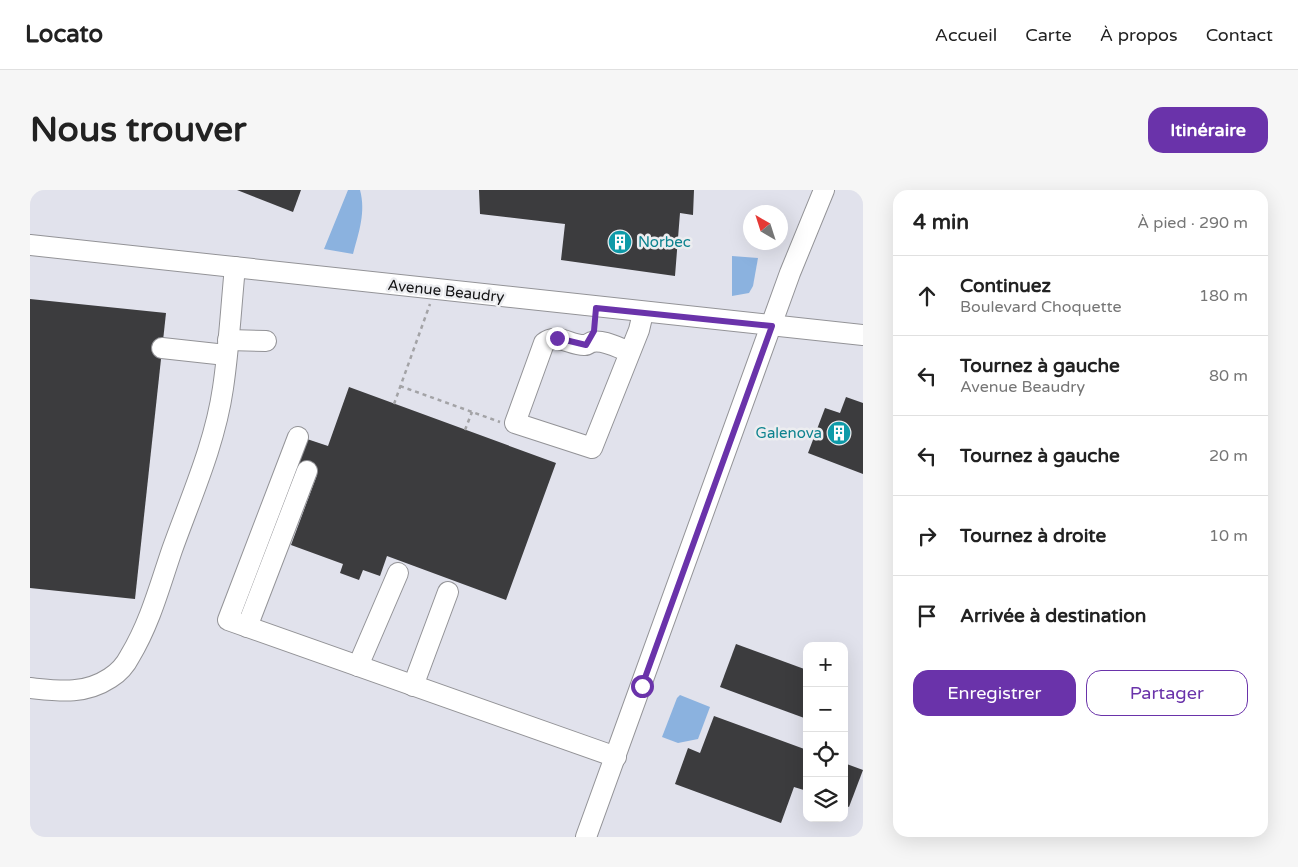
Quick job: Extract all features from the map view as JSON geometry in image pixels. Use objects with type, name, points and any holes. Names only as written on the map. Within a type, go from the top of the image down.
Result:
[{"type":"street","points":[[586,837],[790,273],[824,190]]},
{"type":"street","name":"Avenue Beaudry","points":[[30,245],[596,308],[863,335]]},
{"type":"street","points":[[30,688],[71,692],[83,690],[111,677],[130,656],[145,626],[208,449],[223,388],[234,267]]},
{"type":"street","points":[[586,345],[594,331],[596,308]]},
{"type":"street","points":[[630,352],[602,342],[593,341],[586,345],[557,338],[548,339],[544,343],[515,423],[592,448],[639,330],[643,313]]},
{"type":"street","points":[[162,348],[227,347],[266,342]]},
{"type":"street","points":[[298,437],[228,620],[616,757]]},
{"type":"street","points":[[246,627],[307,472]]},
{"type":"street","points":[[358,666],[398,574]]},
{"type":"street","points":[[413,686],[448,592]]},
{"type":"path","points":[[394,404],[431,302]]},
{"type":"path","points":[[400,386],[505,424]]},
{"type":"path","points":[[465,430],[472,412]]},
{"type":"shaded area","points":[[30,190],[863,190],[863,837],[30,837]]},
{"type":"water","points":[[348,190],[360,190],[362,198],[361,222],[353,254],[324,249]]},
{"type":"water","points":[[732,256],[758,258],[753,286],[749,293],[732,296]]},
{"type":"water","points":[[680,695],[710,707],[698,739],[678,743],[662,737],[677,698]]},
{"type":"building","points":[[237,190],[301,190],[293,212]]},
{"type":"building","name":"Norbec","points":[[479,190],[694,190],[693,215],[680,213],[675,276],[561,260],[565,224],[480,214]]},
{"type":"building","points":[[30,299],[166,313],[135,599],[30,588]]},
{"type":"building","points":[[349,387],[556,463],[506,600],[387,556],[380,576],[363,570],[359,580],[340,573],[343,564],[291,545],[317,475],[297,468],[307,439],[328,446]]},
{"type":"building","name":"Galenova","points":[[846,397],[863,403],[863,474],[808,453],[825,408],[840,413]]},
{"type":"building","points":[[736,644],[803,669],[803,718],[720,687]]},
{"type":"building","points":[[714,716],[803,749],[803,790],[794,787],[781,823],[675,784],[688,748],[700,753]]},
{"type":"building","points":[[848,764],[863,770],[848,807]]},
{"type":"place","name":"Norbec","points":[[620,242]]},
{"type":"place","name":"Galenova","points":[[839,433]]},
{"type":"route","points":[[557,338],[586,345],[594,331],[596,308],[772,326],[642,686]]}]
